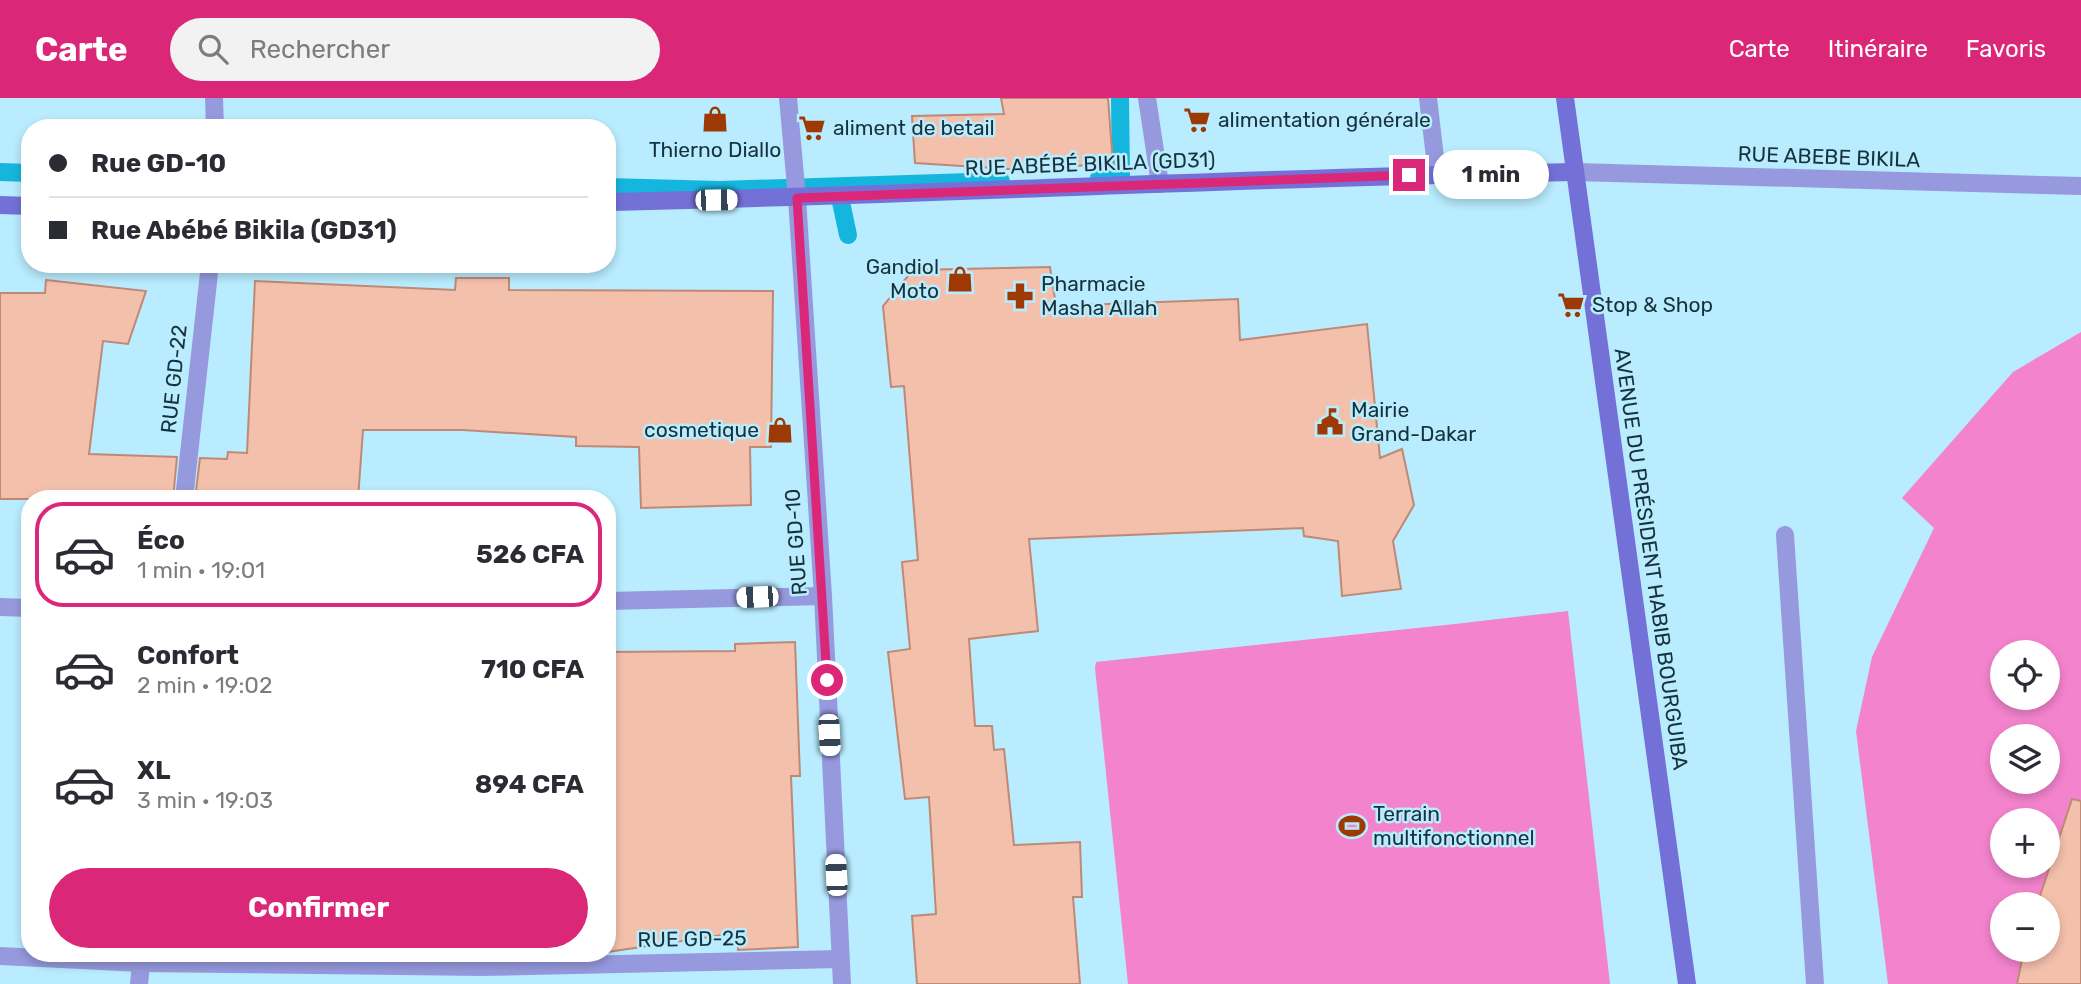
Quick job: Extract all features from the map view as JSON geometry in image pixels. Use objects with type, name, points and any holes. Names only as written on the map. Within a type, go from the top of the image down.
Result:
[{"type":"main road","name":"AVENUE DU PRÉSIDENT HABIB BOURGUIBA","points":[[1565,98],[1687,984]]},
{"type":"main road","name":"RUE ABÉBÉ BIKILA (GD31)","points":[[616,202],[797,198],[1437,174],[1575,172]]},
{"type":"main road","points":[[0,205],[21,206]]},
{"type":"street","points":[[214,98],[215,119]]},
{"type":"street","name":"RUE GD-10","points":[[788,98],[797,198],[822,596],[842,984]]},
{"type":"street","points":[[1147,98],[1160,184]]},
{"type":"street","points":[[1428,98],[1437,174]]},
{"type":"street","name":"RUE ABEBE BIKILA","points":[[1575,172],[2081,186]]},
{"type":"street","name":"RUE GD-22","points":[[185,490],[209,273]]},
{"type":"street","points":[[1785,535],[1815,984]]},
{"type":"street","points":[[616,601],[822,596]]},
{"type":"street","points":[[0,607],[21,608]]},
{"type":"street","name":"RUE GD-25","points":[[0,956],[21,956]]},
{"type":"street","name":"RUE GD-25","points":[[293,962],[482,967],[840,959]]},
{"type":"street","points":[[139,984],[142,962]]},
{"type":"shaded area","points":[[2081,332],[2081,984],[1888,984],[1856,731],[1872,657],[1934,528],[1902,498],[2013,372]]},
{"type":"shaded area","name":"Terrain multifonctionnel","points":[[1568,611],[1610,984],[1128,984],[1096,662]]},
{"type":"building","points":[[1001,98],[1108,98],[1113,164],[1009,169],[915,163],[912,116],[1004,114]]},
{"type":"building","points":[[1050,267],[1056,306],[1238,299],[1240,340],[1367,324],[1380,458],[1402,449],[1414,505],[1393,541],[1401,589],[1342,596],[1338,541],[1304,536],[1303,528],[1029,539],[1038,631],[969,639],[975,726],[992,726],[994,750],[1004,749],[1014,845],[1080,842],[1082,897],[1073,897],[1080,984],[917,984],[912,916],[936,914],[929,797],[905,799],[888,652],[910,649],[902,562],[918,560],[904,386],[891,387],[883,306],[913,270]]},
{"type":"building","points":[[456,278],[509,278],[509,290],[773,291],[771,447],[750,447],[751,505],[641,508],[639,447],[576,446],[576,437],[463,430],[363,430],[359,490],[196,490],[200,458],[227,459],[228,452],[247,453],[255,281],[455,290]]},
{"type":"building","points":[[46,280],[146,291],[128,344],[103,341],[89,454],[177,457],[174,490],[21,490],[21,499],[0,499],[0,293],[45,293]]},
{"type":"building","points":[[795,642],[800,776],[791,776],[798,947],[738,950],[737,933],[616,951],[616,652],[735,651],[735,644]]},
{"type":"building","points":[[2072,799],[2081,801],[2081,984],[2017,984],[2022,962],[2060,962],[2060,892],[2041,892],[2046,878],[2060,878],[2060,835]]},
{"type":"waterway","points":[[1099,178],[1121,177],[1120,98]]},
{"type":"waterway","points":[[0,172],[21,173]]},
{"type":"waterway","points":[[616,187],[720,190],[1001,181]]},
{"type":"waterway","points":[[838,188],[848,235]]},
{"type":"place","name":"Thierno Diallo","points":[[715,119]]},
{"type":"place","name":"alimentation générale","points":[[1197,120]]},
{"type":"place","name":"aliment de betail","points":[[812,128]]},
{"type":"place","name":"Gandiol Moto","points":[[960,279]]},
{"type":"place","name":"Pharmacie Masha Allah","points":[[1020,296]]},
{"type":"place","name":"Stop & Shop","points":[[1571,305]]},
{"type":"place","name":"Mairie Grand-Dakar","points":[[1330,422]]},
{"type":"place","name":"cosmetique","points":[[780,430]]},
{"type":"place","name":"Terrain multifonctionnel","points":[[1352,826]]},
{"type":"route","points":[[827,680],[797,198],[1409,175]]}]
